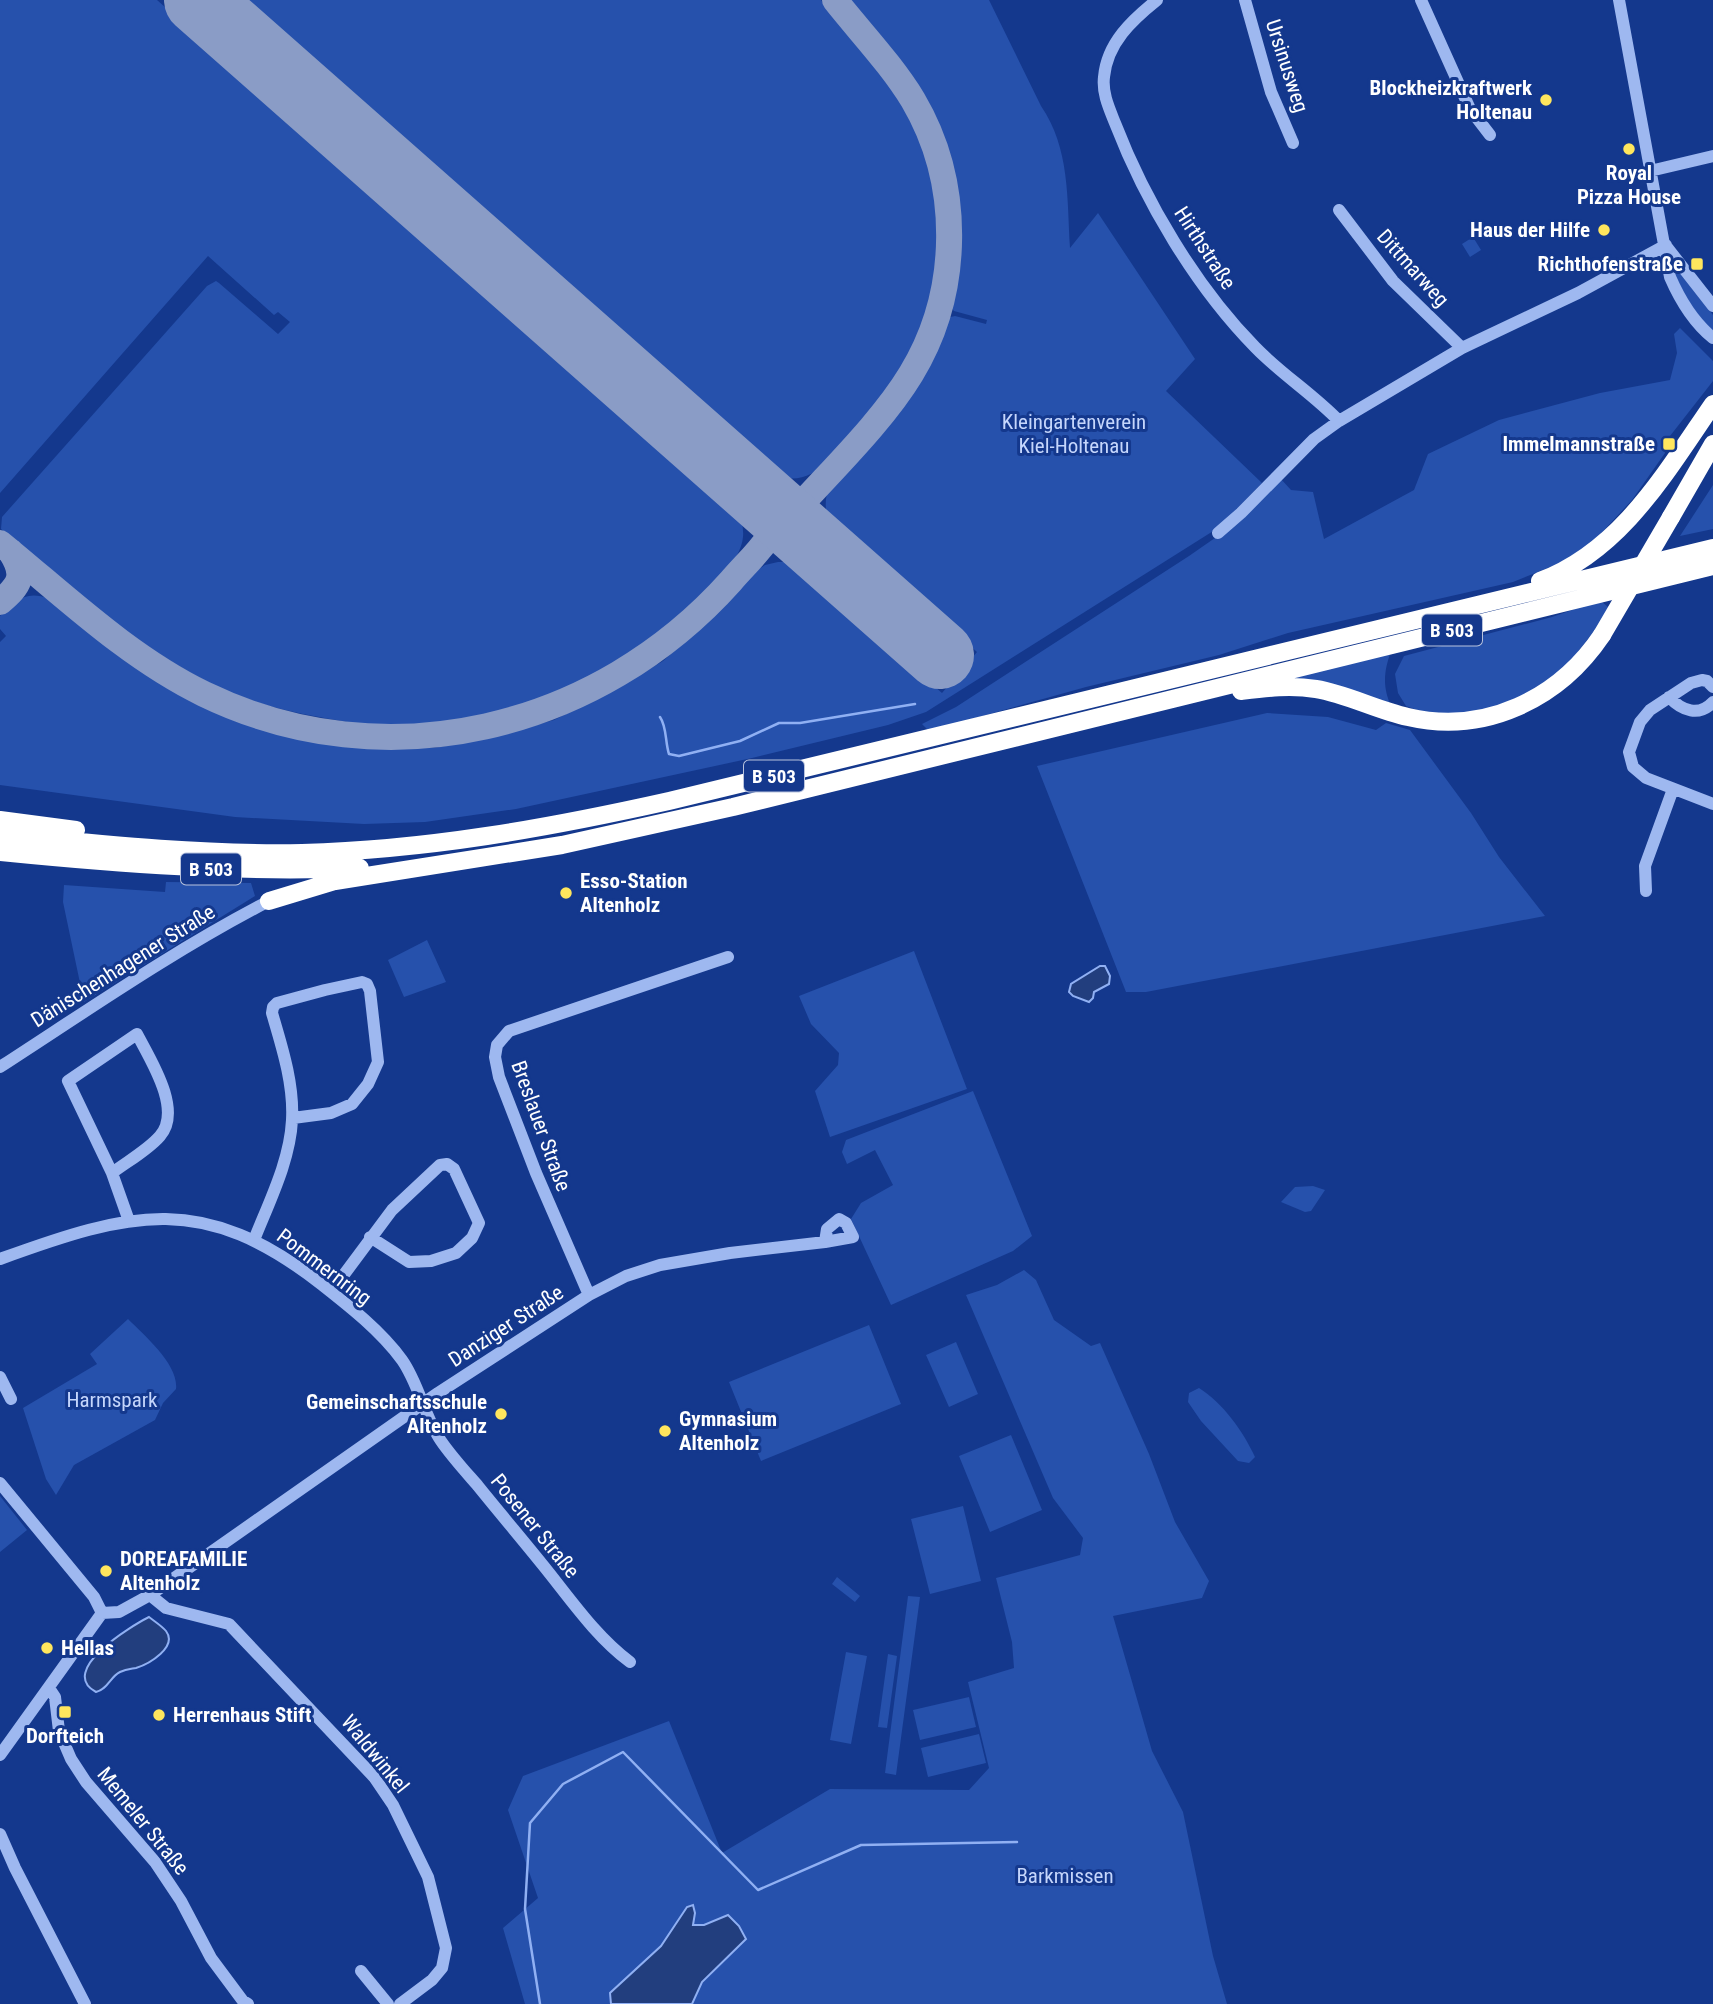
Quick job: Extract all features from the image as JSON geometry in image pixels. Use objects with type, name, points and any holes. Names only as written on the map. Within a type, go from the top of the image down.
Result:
[{"type":"highway","points":[[1485,603],[1576,565],[1612,537],[1634,514],[1713,404]]},
{"type":"highway","points":[[1192,695],[1290,686],[1338,694],[1406,717],[1442,722],[1473,720],[1517,708],[1550,690],[1580,664],[1602,635],[1713,444]]},
{"type":"highway","name":"B 503","points":[[0,834],[146,847],[257,853],[402,847],[522,832],[669,801],[1713,548]]},
{"type":"highway","name":"B 503","points":[[0,852],[190,868],[304,870],[422,866],[562,845],[1192,695],[1287,669],[1713,566]]},
{"type":"highway","points":[[0,820],[107,833],[146,847]]},
{"type":"highway","points":[[269,901],[309,887],[422,866]]},
{"type":"street","name":"Hirthstraße","points":[[1157,0],[1129,24],[1108,58],[1104,86],[1111,113],[1144,187],[1181,251],[1211,294],[1254,346],[1339,421]]},
{"type":"street","name":"Ursinusweg","points":[[1245,0],[1272,92],[1293,143]]},
{"type":"street","points":[[1421,0],[1471,109],[1490,135]]},
{"type":"street","points":[[1619,0],[1666,245],[1668,270],[1675,290],[1694,320],[1713,338]]},
{"type":"street","points":[[1650,171],[1713,156]]},
{"type":"street","name":"Dittmarweg","points":[[1339,210],[1392,281],[1462,348]]},
{"type":"street","points":[[1666,245],[1713,306]]},
{"type":"street","points":[[1218,533],[1314,439],[1339,421],[1462,348],[1585,290],[1666,245]]},
{"type":"street","points":[[1713,687],[1702,680],[1691,683],[1669,697],[1644,717],[1630,744],[1629,752],[1630,761],[1640,774],[1713,804]]},
{"type":"street","points":[[1669,697],[1681,707],[1694,711],[1703,711],[1713,702]]},
{"type":"street","points":[[1646,891],[1645,866],[1673,789]]},
{"type":"street","name":"Dänischenhagener Straße","points":[[0,1067],[167,960],[269,901]]},
{"type":"street","name":"Breslauer Straße","points":[[589,1294],[536,1173],[502,1084],[495,1057],[497,1045],[509,1031],[728,957]]},
{"type":"street","points":[[254,1240],[290,1142],[293,1118],[286,1063],[272,1013],[273,1007],[277,1003],[325,989],[362,982],[367,984],[378,1062],[368,1084],[352,1104],[331,1113],[293,1118]]},
{"type":"street","points":[[113,1173],[162,1135],[169,1118],[161,1080],[137,1034],[68,1081],[113,1173],[129,1221]]},
{"type":"street","points":[[331,1292],[370,1237],[392,1210],[440,1165],[447,1164],[454,1169],[479,1223],[472,1238],[456,1252],[431,1261],[409,1262],[370,1237]]},
{"type":"street","name":"Pommernring","points":[[0,1259],[72,1232],[129,1221],[169,1218],[213,1224],[254,1240],[303,1270],[331,1292],[402,1359],[423,1405]]},
{"type":"street","name":"Danziger Straße","points":[[102,1613],[119,1612],[150,1595],[423,1405],[589,1294],[626,1276],[660,1265],[730,1253],[825,1242]]},
{"type":"street","points":[[0,1377],[11,1399]]},
{"type":"street","name":"Posener Straße","points":[[423,1405],[448,1450],[583,1615],[610,1646],[630,1662]]},
{"type":"street","points":[[0,1483],[94,1597],[102,1613],[0,1755]]},
{"type":"street","name":"Waldwinkel","points":[[150,1595],[166,1608],[229,1624],[374,1777],[393,1805],[428,1877],[446,1948],[442,1968],[432,1980],[400,2004]]},
{"type":"street","name":"Memeler Straße","points":[[50,1688],[55,1697],[59,1731],[71,1759],[86,1782],[155,1862],[211,1958],[248,2004]]},
{"type":"street","points":[[0,1834],[21,1881],[85,2004]]},
{"type":"street","points":[[361,1972],[388,2004]]},
{"type":"green space","points":[[0,0],[157,0],[738,511],[743,537],[741,547],[728,568],[700,598],[652,638],[587,678],[552,694],[479,716],[403,726],[329,719],[242,697],[188,672],[105,615],[1,529],[2,517],[207,286],[216,281],[219,283],[278,334],[290,322],[278,312],[274,315],[208,256],[0,493]]},
{"type":"green space","points":[[241,0],[821,0],[894,90],[911,119],[933,182],[938,214],[935,280],[928,312],[911,355],[881,400],[824,466],[804,477],[780,477]]},
{"type":"green space","name":"Kleingartenverein Kiel-Holtenau","points":[[846,0],[989,0],[1057,139],[1065,174],[1070,248],[1098,213],[1195,359],[1166,391],[1262,483],[1218,528],[926,712],[888,725],[752,758],[516,809],[425,822],[364,824],[235,817],[0,785],[0,642],[6,636],[0,629],[0,616],[17,601],[28,596],[50,599],[150,677],[194,703],[298,738],[361,748],[434,748],[489,738],[554,720],[616,689],[663,661],[725,606],[754,572],[765,565],[778,562],[793,562],[942,693],[977,652],[829,520],[826,498],[830,485],[905,400],[931,356],[946,318],[955,316],[986,324],[987,320],[954,311],[950,306],[958,255],[956,205],[942,145],[931,119],[902,71]]},
{"type":"green space","points":[[1473,237],[1481,250],[1470,257],[1462,244]]},
{"type":"green space","points":[[1678,271],[1713,315],[1713,331],[1686,297],[1675,273]]},
{"type":"green space","points":[[1680,328],[1713,361],[1713,381],[1663,445],[1665,453],[1632,500],[1594,541],[1560,563],[1513,582],[1288,633],[1219,655],[1086,687],[929,731],[922,724],[956,707],[1189,556],[1225,531],[1280,478],[1291,490],[1313,492],[1324,539],[1414,490],[1428,454],[1499,420],[1600,393],[1670,380],[1677,353],[1674,334]]},
{"type":"green space","points":[[1713,485],[1713,529],[1680,536]]},
{"type":"green space","points":[[1602,602],[1608,607],[1607,614],[1557,679],[1486,713],[1425,713],[1406,706],[1398,693],[1395,674],[1404,656],[1552,617]]},
{"type":"green space","points":[[1391,651],[1385,678],[1391,706],[1263,681]]},
{"type":"green space","points":[[1267,713],[1328,717],[1376,730],[1386,723],[1410,730],[1471,813],[1499,857],[1545,916],[1146,992],[1126,992],[1037,766]]},
{"type":"green space","points":[[166,882],[251,883],[255,896],[84,1002],[63,902],[64,885],[165,892]]},
{"type":"green space","points":[[427,940],[446,982],[404,997],[388,960]]},
{"type":"green space","points":[[914,951],[967,1089],[830,1137],[815,1091],[838,1065],[839,1053],[811,1024],[799,996]]},
{"type":"green space","points":[[973,1091],[1032,1236],[1013,1251],[891,1305],[851,1219],[861,1203],[893,1185],[875,1150],[847,1164],[842,1152],[846,1140]]},
{"type":"green space","points":[[1313,1186],[1325,1190],[1311,1211],[1305,1212],[1281,1202],[1295,1187]]},
{"type":"green space","name":"Barkmissen","points":[[1024,1270],[1036,1280],[1054,1320],[1091,1346],[1100,1343],[1149,1454],[1175,1522],[1209,1581],[1202,1598],[1113,1616],[1152,1751],[1183,1812],[1213,1956],[1227,2004],[525,2004],[503,1928],[538,1898],[508,1810],[523,1776],[669,1721],[722,1853],[830,1789],[969,1790],[989,1768],[968,1682],[1014,1668],[1012,1642],[996,1578],[1080,1555],[1083,1538],[1053,1498],[966,1295],[997,1285]]},
{"type":"green space","name":"Harmspark","points":[[128,1319],[167,1361],[176,1389],[163,1403],[155,1420],[74,1465],[56,1495],[46,1479],[23,1408],[97,1364],[90,1354]]},
{"type":"green space","points":[[869,1325],[901,1404],[761,1461],[729,1382]]},
{"type":"green space","points":[[956,1342],[978,1394],[949,1407],[926,1355]]},
{"type":"green space","points":[[1199,1388],[1216,1401],[1245,1437],[1255,1457],[1249,1463],[1238,1461],[1201,1421],[1188,1402],[1189,1393]]},
{"type":"green space","points":[[1011,1435],[1042,1510],[990,1532],[959,1456]]},
{"type":"green space","points":[[0,1496],[27,1530],[0,1552]]},
{"type":"green space","points":[[963,1506],[981,1581],[930,1594],[911,1519]]},
{"type":"green space","points":[[837,1577],[860,1596],[855,1602],[832,1584]]},
{"type":"green space","points":[[908,1596],[920,1597],[896,1775],[885,1773]]},
{"type":"green space","points":[[846,1652],[867,1656],[851,1744],[830,1740]]},
{"type":"green space","points":[[888,1654],[897,1656],[887,1728],[878,1727]]},
{"type":"green space","points":[[969,1697],[976,1727],[920,1740],[913,1710]]},
{"type":"green space","points":[[979,1734],[986,1763],[928,1777],[921,1748]]},
{"type":"shaded area","points":[[1100,966],[1105,966],[1110,976],[1109,984],[1094,992],[1089,1002],[1069,992],[1071,984]]},
{"type":"shaded area","points":[[149,1617],[166,1631],[169,1637],[165,1649],[148,1663],[120,1672],[96,1692],[86,1683],[85,1673],[91,1661],[114,1639]]},
{"type":"shaded area","points":[[693,1905],[693,1925],[704,1925],[728,1915],[739,1926],[746,1939],[702,1982],[692,2004],[611,2004],[610,1993],[661,1946],[687,1907]]},
{"type":"waterway","points":[[660,717],[669,754],[679,756],[740,741],[779,723],[800,723],[915,704]]},
{"type":"waterway","points":[[540,2004],[525,1909],[530,1823],[563,1784],[623,1752],[758,1890],[861,1845],[1017,1842]]},
{"type":"taxiway","points":[[750,484],[776,500],[791,503],[806,499],[876,422],[911,374],[927,342],[947,273],[947,202],[940,166],[929,132],[913,100],[886,61],[835,0]]},
{"type":"taxiway","points":[[0,543],[123,644],[204,694],[273,721],[344,734],[416,736],[486,726],[554,705],[618,674],[678,632],[731,581],[769,537],[763,509],[732,470]]},
{"type":"taxiway","points":[[0,602],[19,580],[16,560],[11,552]]},
{"type":"runway","points":[[198,0],[940,655]]},
{"type":"place","name":"Blockheizkraftwerk Holtenau","points":[[1546,100]]},
{"type":"place","name":"Royal Pizza House","points":[[1629,149]]},
{"type":"place","name":"Haus der Hilfe","points":[[1604,230]]},
{"type":"place","name":"Richthofenstraße","points":[[1697,264]]},
{"type":"place","name":"Immelmannstraße","points":[[1669,444]]},
{"type":"place","name":"Esso-Station Altenholz","points":[[566,893]]},
{"type":"place","name":"Gemeinschaftsschule Altenholz","points":[[501,1414]]},
{"type":"place","name":"Gymnasium Altenholz","points":[[665,1431]]},
{"type":"place","name":"DOREAFAMILIE Altenholz","points":[[106,1571]]},
{"type":"place","name":"Hellas","points":[[47,1648]]},
{"type":"place","name":"Dorfteich","points":[[65,1712]]},
{"type":"place","name":"Herrenhaus Stift","points":[[159,1715]]}]
